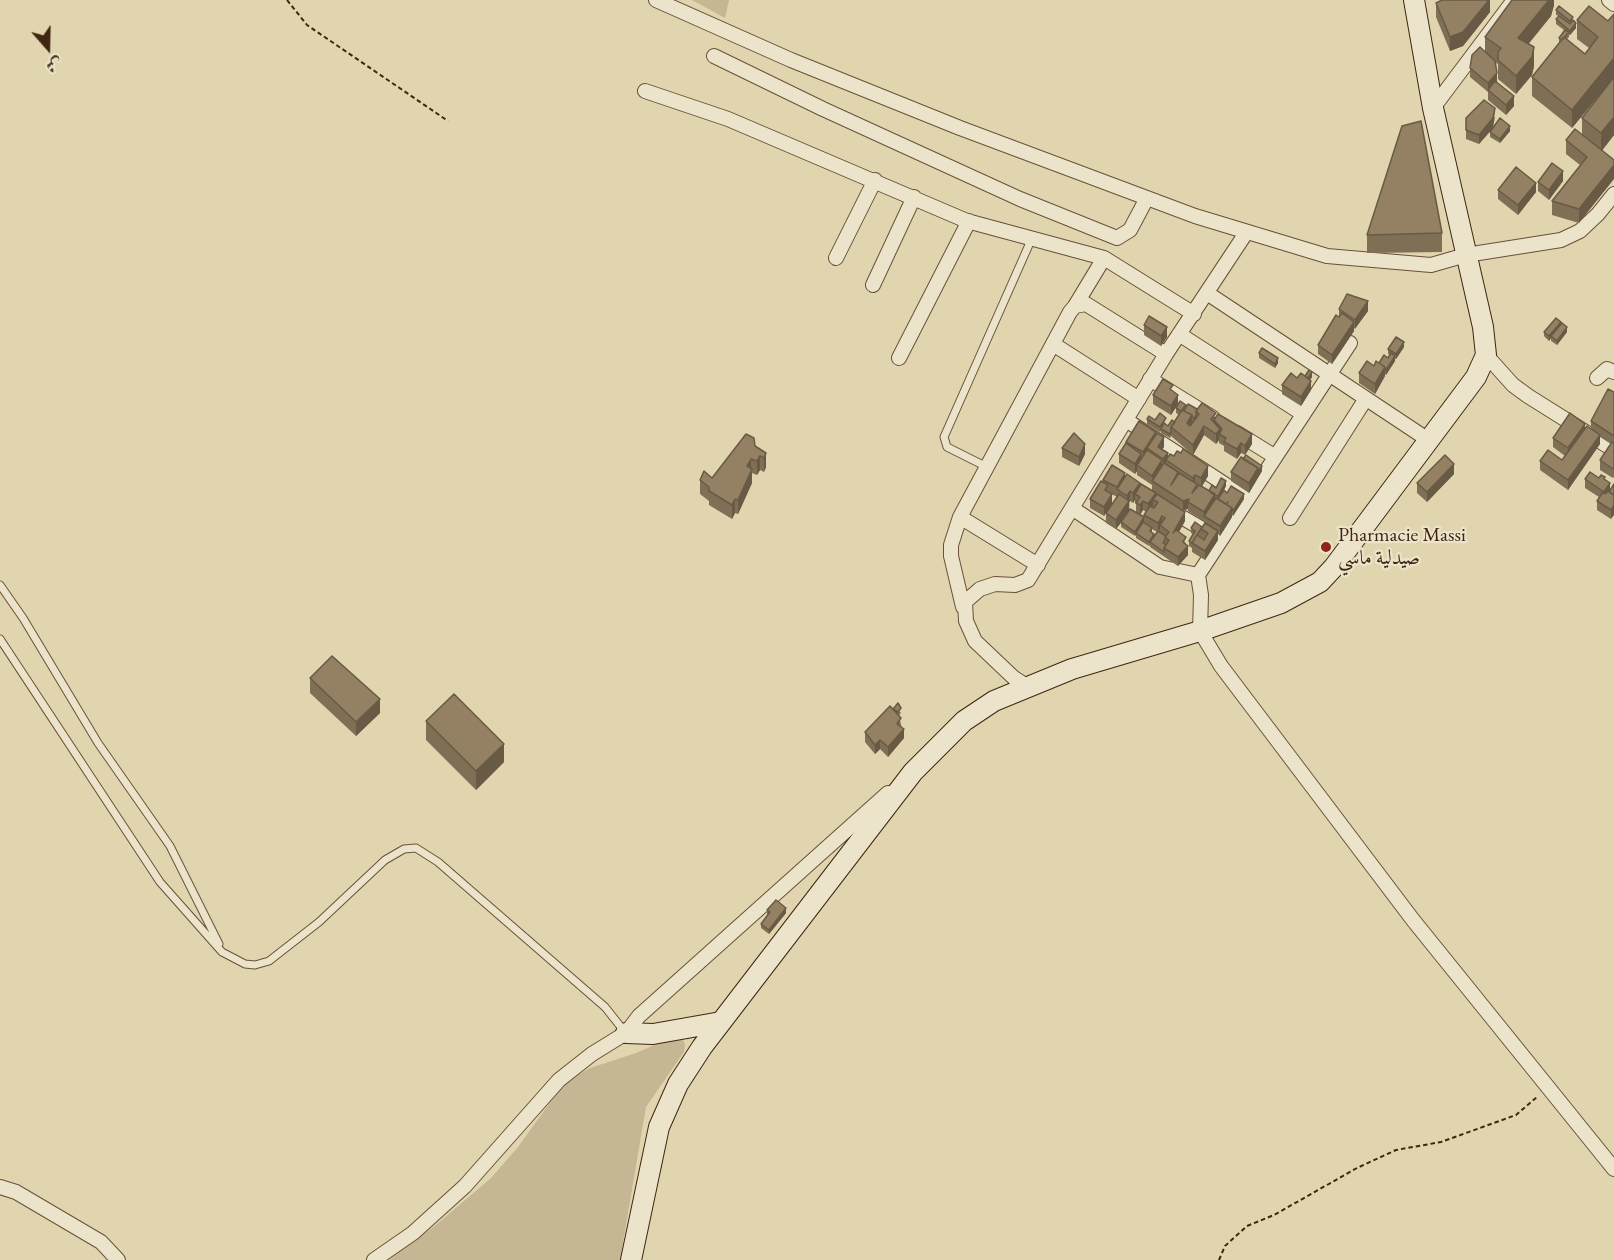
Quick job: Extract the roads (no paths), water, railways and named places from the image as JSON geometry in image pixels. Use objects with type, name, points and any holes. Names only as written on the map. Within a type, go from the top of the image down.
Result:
[{"type":"street","points":[[656,0],[790,60],[1147,198],[1300,250],[1348,260],[1431,265],[1466,255],[1561,240],[1580,231],[1614,194]]},
{"type":"street","points":[[374,1260],[413,1233],[465,1186],[559,1080],[592,1054],[626,1034],[639,1016],[913,772],[976,711],[1072,669],[1200,631],[1281,603],[1320,582],[1334,567],[1476,377],[1486,355],[1483,327],[1433,108],[1414,0]]},
{"type":"street","points":[[1433,108],[1514,0]]},
{"type":"street","points":[[1609,0],[1614,4]]},
{"type":"street","points":[[714,57],[823,110],[1010,194],[1117,238],[1130,230],[1147,198]]},
{"type":"street","points":[[645,92],[728,119],[969,221],[1104,258],[1194,314]]},
{"type":"street","points":[[836,258],[875,180]]},
{"type":"street","points":[[873,285],[914,197]]},
{"type":"street","points":[[899,358],[969,221]]},
{"type":"street","points":[[963,608],[969,597],[995,584],[1022,585],[1038,565],[1072,508],[1103,467],[1126,420],[1150,379],[1246,233]]},
{"type":"street","points":[[1028,687],[984,651],[968,630],[951,556],[951,545],[960,517],[1053,344],[1104,258]]},
{"type":"street","points":[[1207,293],[1430,441]]},
{"type":"street","points":[[1075,306],[1086,304],[1166,354]]},
{"type":"street","points":[[1179,334],[1303,414]]},
{"type":"street","points":[[1350,343],[1198,575],[1201,595],[1200,631],[1221,666],[1413,920],[1614,1169]]},
{"type":"street","points":[[1053,344],[1139,399]]},
{"type":"street","points":[[1486,355],[1513,385],[1614,450]]},
{"type":"street","points":[[1150,379],[1274,456]]},
{"type":"street","points":[[1290,518],[1365,400]]},
{"type":"street","points":[[1126,420],[1248,499]]},
{"type":"street","points":[[1152,499],[1221,540]]},
{"type":"street","points":[[1072,508],[1160,567],[1198,575]]},
{"type":"street","points":[[960,517],[1038,565]]},
{"type":"street","points":[[632,1260],[659,1127],[678,1084],[721,1022],[913,772]]},
{"type":"street","points":[[626,1034],[653,1034],[721,1022]]},
{"type":"street","points":[[0,1187],[16,1192],[101,1242],[118,1260]]},
{"type":"lane","points":[[987,467],[947,447],[944,437],[1032,238]]},
{"type":"lane","points":[[0,585],[23,618],[98,743],[170,846],[222,952]]},
{"type":"lane","points":[[0,639],[160,882],[222,952],[244,964],[255,965],[269,961],[319,922],[385,860],[404,849],[416,848],[438,862],[605,1007],[626,1034]]},
{"type":"place","name":"Pharmacie Massi صيدلية ماسي","points":[[1326,547]]}]
